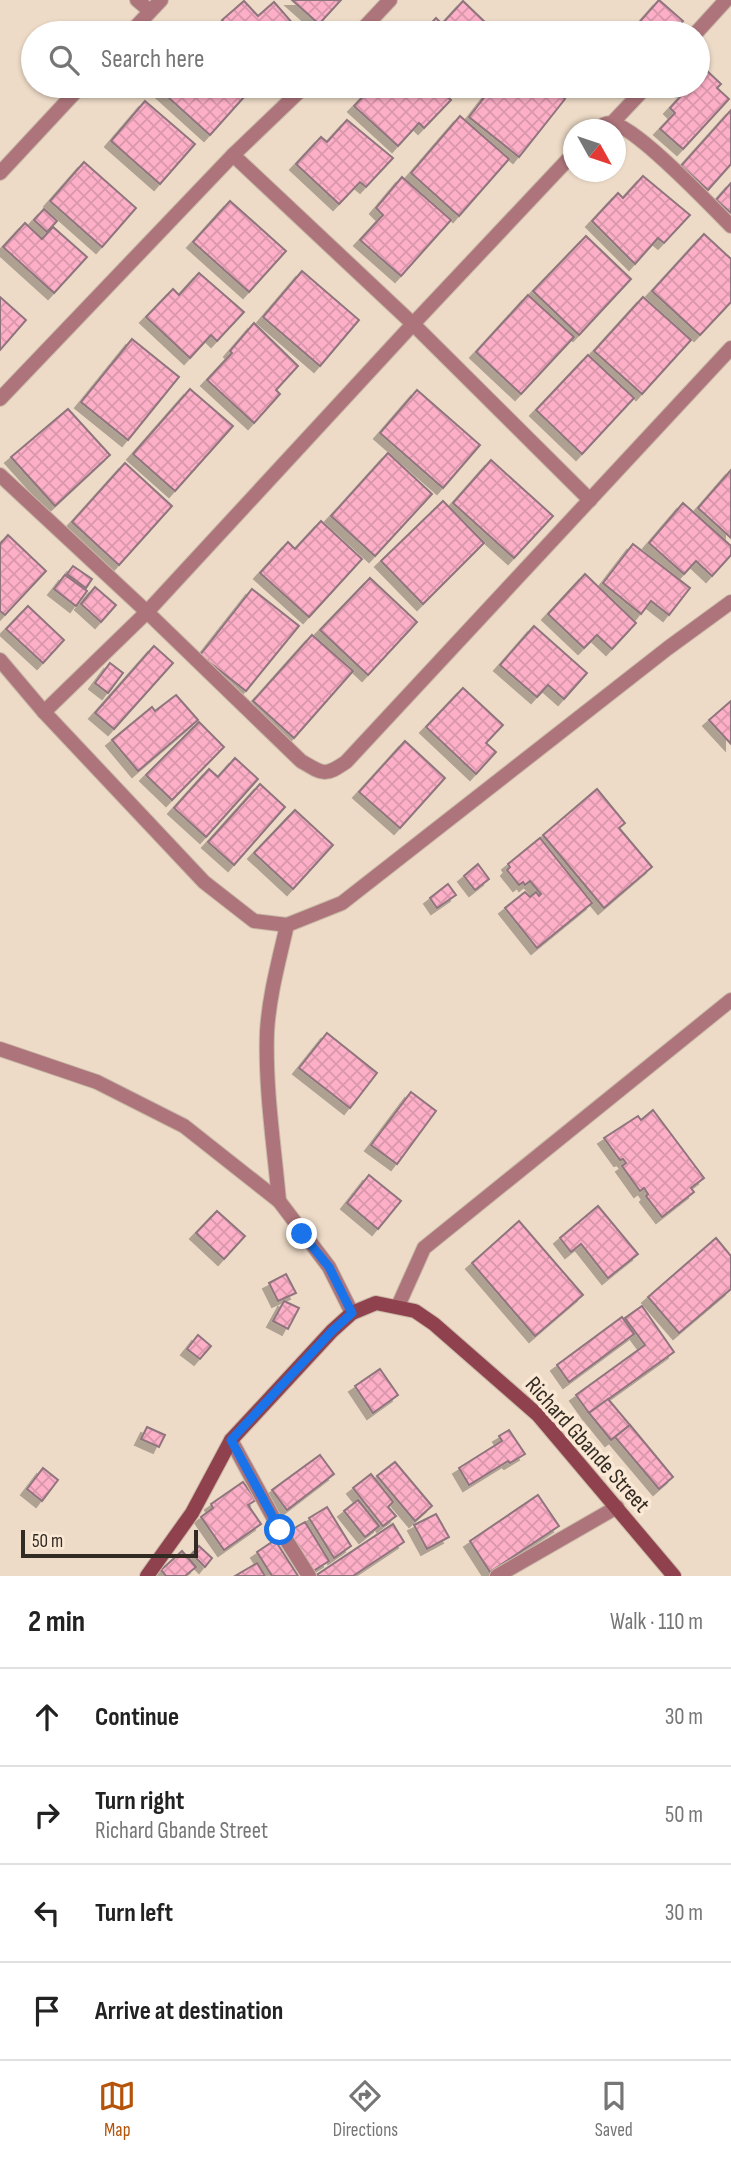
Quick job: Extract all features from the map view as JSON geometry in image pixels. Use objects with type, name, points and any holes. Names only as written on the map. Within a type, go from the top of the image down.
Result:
[{"type":"street","points":[[137,0],[156,5],[141,21]]},
{"type":"street","points":[[370,21],[390,0]]},
{"type":"street","points":[[707,21],[726,0]]},
{"type":"street","points":[[0,173],[70,98]]},
{"type":"street","points":[[0,399],[233,155],[292,98]]},
{"type":"street","points":[[615,119],[635,98]]},
{"type":"street","points":[[626,129],[678,172],[731,226]]},
{"type":"street","points":[[233,155],[412,324],[590,500]]},
{"type":"street","points":[[44,712],[147,612],[563,164]]},
{"type":"street","points":[[0,475],[301,761],[318,771],[330,773],[346,762],[731,348]]},
{"type":"street","points":[[0,660],[44,712],[204,882],[254,921],[287,925],[342,903],[668,648],[731,602]]},
{"type":"street","points":[[279,1201],[269,1096],[267,1032],[276,972],[287,925]]},
{"type":"street","points":[[398,1306],[424,1248],[731,1000]]},
{"type":"street","points":[[0,1049],[97,1082],[184,1126],[279,1201],[329,1267],[352,1313]]},
{"type":"street","name":"Richard Gbande Street","points":[[147,1576],[192,1513],[231,1440],[332,1331],[352,1313],[376,1303],[415,1311],[434,1324],[538,1415],[674,1576]]},
{"type":"street","points":[[231,1440],[280,1530],[309,1576]]},
{"type":"street","points":[[497,1576],[617,1507]]},
{"type":"building","points":[[292,0],[341,0],[322,21],[316,21]]},
{"type":"building","points":[[659,0],[683,21],[640,21]]},
{"type":"building","points":[[244,1],[258,16],[274,2],[291,21],[223,21]]},
{"type":"building","points":[[463,1],[484,21],[445,21]]},
{"type":"building","points":[[710,74],[721,84],[717,88],[729,99],[683,149],[660,129],[675,113],[670,108],[679,98],[710,98]]},
{"type":"building","points":[[169,98],[243,98],[210,135]]},
{"type":"building","points":[[362,98],[451,100],[424,128],[419,123],[398,146],[354,106]]},
{"type":"building","points":[[484,98],[565,99],[519,157],[469,117]]},
{"type":"building","points":[[145,101],[195,144],[160,184],[111,141]]},
{"type":"building","points":[[731,110],[731,164],[708,190],[681,166]]},
{"type":"building","points":[[460,116],[509,159],[459,216],[411,173]]},
{"type":"building","points":[[347,120],[393,158],[366,187],[360,182],[339,204],[296,164],[321,137],[327,142]]},
{"type":"building","points":[[84,162],[136,208],[102,247],[50,201]]},
{"type":"building","points":[[643,176],[690,215],[664,243],[658,238],[635,264],[592,221],[618,193],[623,198]]},
{"type":"building","points":[[402,177],[451,220],[401,276],[360,240],[383,215],[376,208]]},
{"type":"building","points":[[731,183],[731,213],[716,200]]},
{"type":"building","points":[[230,201],[286,251],[249,292],[193,242]]},
{"type":"building","points":[[44,209],[57,221],[47,232],[34,220]]},
{"type":"building","points":[[25,223],[42,239],[53,227],[87,257],[54,293],[3,247]]},
{"type":"building","points":[[704,234],[731,259],[731,302],[700,335],[652,291]]},
{"type":"building","points":[[586,236],[631,279],[579,335],[533,291]]},
{"type":"building","points":[[302,271],[359,320],[320,366],[263,317]]},
{"type":"building","points":[[199,273],[244,312],[217,341],[211,335],[190,358],[146,317],[173,289],[179,295]]},
{"type":"building","points":[[528,295],[574,337],[521,394],[476,352]]},
{"type":"building","points":[[0,297],[26,320],[0,350]]},
{"type":"building","points":[[643,297],[691,340],[642,394],[594,351]]},
{"type":"building","points":[[254,323],[298,366],[276,390],[280,394],[254,423],[207,380],[232,353],[230,351]]},
{"type":"building","points":[[132,339],[179,377],[128,440],[81,402]]},
{"type":"building","points":[[588,355],[634,398],[582,454],[536,410]]},
{"type":"building","points":[[190,389],[233,426],[175,491],[133,454]]},
{"type":"building","points":[[417,390],[480,445],[443,488],[380,433]]},
{"type":"building","points":[[68,409],[110,455],[55,506],[11,457]]},
{"type":"building","points":[[388,453],[432,494],[375,556],[331,516]]},
{"type":"building","points":[[491,460],[553,516],[514,558],[453,503]]},
{"type":"building","points":[[125,463],[172,506],[119,565],[72,522]]},
{"type":"building","points":[[731,470],[731,538],[698,508]]},
{"type":"building","points":[[443,501],[484,543],[423,604],[381,561]]},
{"type":"building","points":[[683,503],[731,546],[731,555],[712,576],[696,561],[684,574],[649,543]]},
{"type":"building","points":[[321,521],[362,559],[309,617],[260,573],[288,542],[295,549]]},
{"type":"building","points":[[8,535],[46,571],[5,615],[0,611],[0,544]]},
{"type":"building","points":[[633,544],[690,588],[669,615],[651,601],[641,614],[603,583]]},
{"type":"building","points":[[73,566],[92,579],[86,588],[67,574]]},
{"type":"building","points":[[585,574],[636,623],[612,649],[597,635],[584,648],[548,614]]},
{"type":"building","points":[[65,575],[87,591],[76,606],[54,589]]},
{"type":"building","points":[[370,578],[417,622],[368,675],[320,630]]},
{"type":"building","points":[[95,587],[116,605],[101,622],[81,604]]},
{"type":"building","points":[[252,589],[299,626],[246,691],[200,655]]},
{"type":"building","points":[[28,606],[64,640],[43,663],[6,629]]},
{"type":"building","points":[[534,626],[587,673],[564,699],[548,685],[537,697],[500,665]]},
{"type":"building","points":[[312,635],[353,671],[294,738],[253,701]]},
{"type":"building","points":[[154,646],[173,663],[114,729],[95,713]]},
{"type":"building","points":[[110,663],[123,673],[108,693],[95,683]]},
{"type":"building","points":[[463,688],[503,725],[486,743],[496,752],[476,774],[426,727]]},
{"type":"building","points":[[176,695],[198,720],[138,771],[112,740],[152,707],[155,711]]},
{"type":"building","points":[[731,701],[731,744],[709,720]]},
{"type":"building","points":[[199,722],[224,747],[172,800],[146,775]]},
{"type":"building","points":[[405,741],[445,778],[400,828],[359,792]]},
{"type":"building","points":[[235,758],[258,779],[206,837],[174,808],[209,769],[218,777]]},
{"type":"building","points":[[260,784],[285,807],[234,865],[208,842]]},
{"type":"building","points":[[597,789],[625,823],[619,828],[652,867],[604,908],[543,835]]},
{"type":"building","points":[[295,810],[333,845],[293,889],[254,853]]},
{"type":"building","points":[[540,838],[592,903],[537,948],[505,908],[525,892],[530,897],[536,892],[539,896],[541,894],[530,881],[519,885],[507,870],[510,867],[508,864]]},
{"type":"building","points":[[478,864],[489,879],[475,890],[464,876]]},
{"type":"building","points":[[448,884],[456,895],[437,908],[430,898]]},
{"type":"building","points":[[327,1033],[377,1073],[350,1108],[299,1068]]},
{"type":"building","points":[[411,1092],[436,1111],[397,1164],[371,1145]]},
{"type":"building","points":[[653,1110],[704,1178],[691,1188],[694,1192],[662,1217],[646,1196],[648,1194],[644,1188],[640,1191],[622,1166],[626,1163],[623,1159],[620,1160],[604,1138],[638,1116],[641,1120]]},
{"type":"building","points":[[369,1175],[401,1201],[378,1229],[347,1203]]},
{"type":"building","points":[[598,1206],[638,1254],[608,1278],[581,1244],[571,1252],[560,1238]]},
{"type":"building","points":[[217,1211],[245,1236],[224,1259],[196,1233]]},
{"type":"building","points":[[519,1221],[583,1295],[535,1336],[472,1263]]},
{"type":"building","points":[[716,1238],[731,1256],[731,1289],[679,1333],[648,1297]]},
{"type":"building","points":[[286,1274],[296,1293],[278,1301],[269,1283]]},
{"type":"building","points":[[284,1301],[299,1308],[288,1329],[273,1321]]},
{"type":"building","points":[[642,1306],[674,1352],[589,1413],[576,1395],[645,1345],[625,1318]]},
{"type":"building","points":[[622,1317],[634,1334],[569,1382],[557,1365]]},
{"type":"building","points":[[198,1335],[211,1346],[200,1359],[187,1349]]},
{"type":"building","points":[[380,1369],[398,1395],[373,1413],[355,1386]]},
{"type":"building","points":[[608,1399],[630,1425],[611,1440],[589,1413]]},
{"type":"building","points":[[630,1425],[673,1477],[659,1489],[615,1437]]},
{"type":"building","points":[[147,1427],[165,1435],[159,1447],[141,1439]]},
{"type":"building","points":[[509,1430],[525,1454],[510,1463],[508,1461],[469,1485],[459,1468],[502,1441],[499,1436]]},
{"type":"building","points":[[320,1455],[334,1474],[287,1510],[272,1490]]},
{"type":"building","points":[[395,1462],[432,1506],[415,1521],[377,1476]]},
{"type":"building","points":[[43,1468],[58,1480],[42,1501],[27,1489]]},
{"type":"building","points":[[371,1474],[393,1502],[388,1507],[396,1516],[383,1526],[353,1488]]},
{"type":"building","points":[[243,1482],[256,1500],[248,1505],[261,1524],[224,1550],[201,1517],[213,1508],[211,1504]]},
{"type":"building","points":[[538,1495],[559,1526],[490,1572],[470,1541]]},
{"type":"building","points":[[358,1500],[379,1526],[365,1537],[344,1511]]},
{"type":"building","points":[[327,1507],[351,1546],[334,1558],[309,1518]]},
{"type":"building","points":[[436,1514],[449,1537],[427,1549],[414,1525]]},
{"type":"building","points":[[305,1522],[329,1561],[310,1573],[286,1533]]},
{"type":"building","points":[[393,1524],[404,1542],[353,1576],[315,1576]]},
{"type":"building","points":[[275,1540],[298,1576],[272,1576],[257,1552]]},
{"type":"building","points":[[199,1546],[212,1558],[205,1567],[192,1554]]},
{"type":"building","points":[[182,1551],[196,1567],[185,1576],[166,1576],[161,1570]]},
{"type":"building","points":[[257,1563],[265,1576],[235,1576]]},
{"type":"route","points":[[280,1530],[231,1440],[352,1313],[329,1267],[302,1234]]}]
